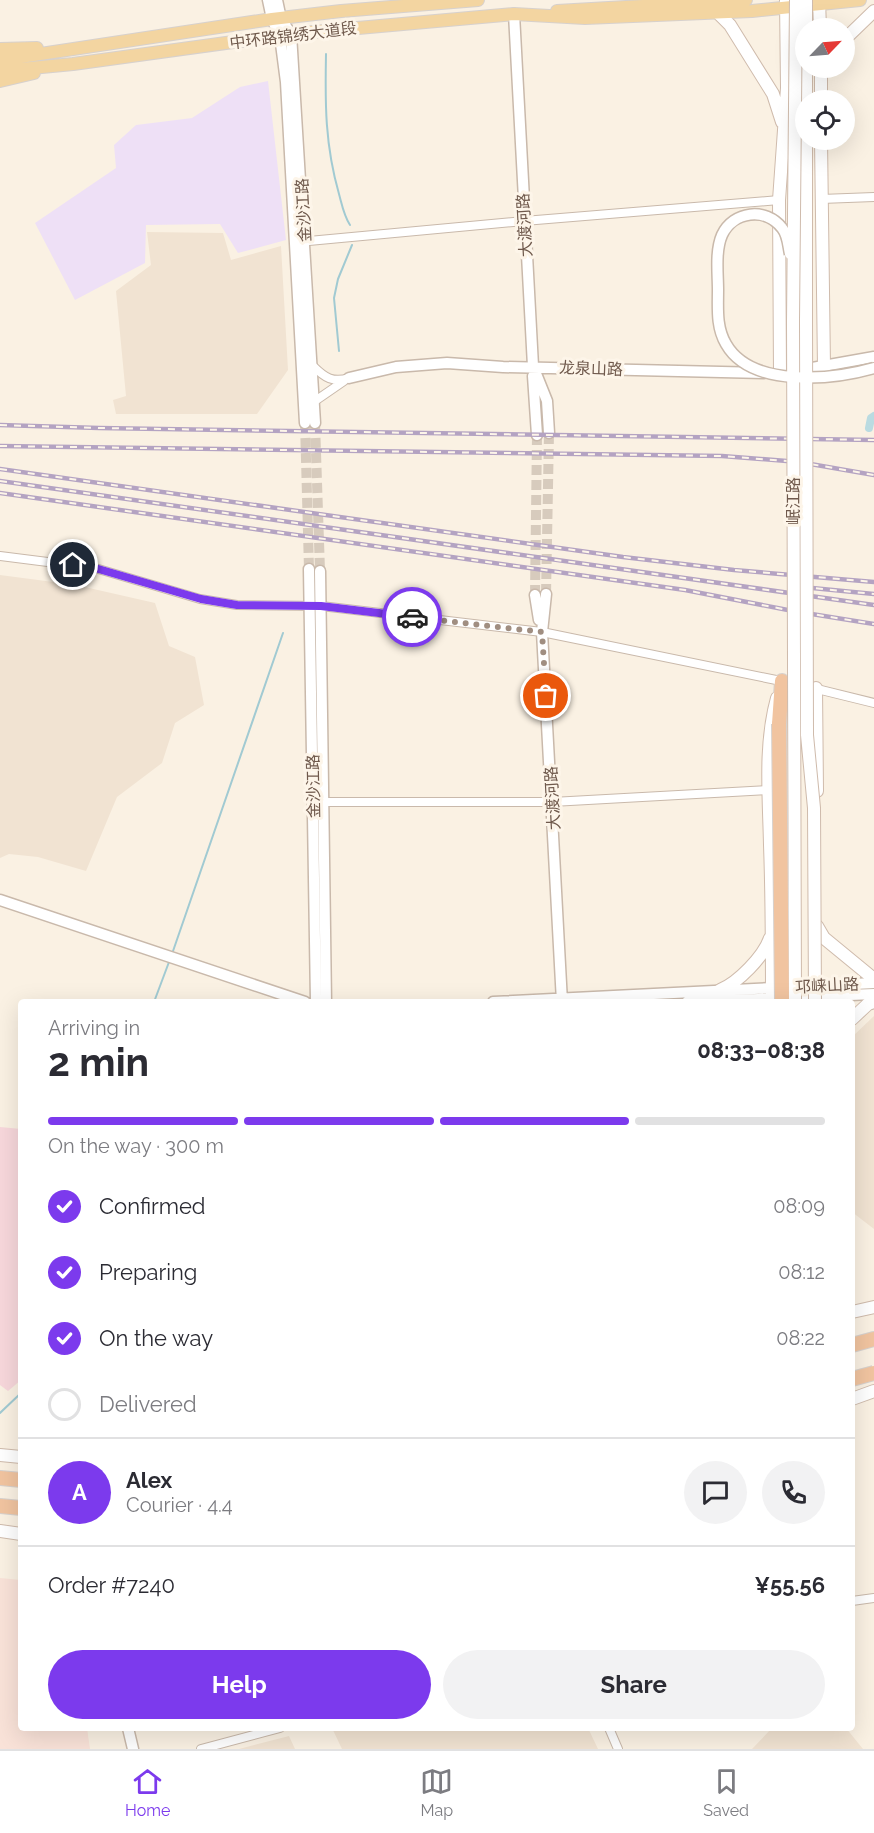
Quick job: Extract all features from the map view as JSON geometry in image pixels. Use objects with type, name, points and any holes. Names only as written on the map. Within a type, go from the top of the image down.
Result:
[{"type":"highway","points":[[774,997],[779,724],[782,681]]},
{"type":"highway","points":[[855,1343],[874,1339]]},
{"type":"highway","points":[[855,1373],[874,1366]]},
{"type":"highway","points":[[855,1374],[874,1374]]},
{"type":"highway","points":[[855,1378],[874,1374]]},
{"type":"highway","points":[[0,1478],[18,1480]]},
{"type":"highway","points":[[0,1506],[18,1508]]},
{"type":"main road","name":"中环路锦绣大道段","points":[[1,65],[71,48],[277,19],[341,11],[478,0]]},
{"type":"main road","points":[[514,14],[746,0]]},
{"type":"main road","points":[[806,0],[806,18]]},
{"type":"main road","points":[[514,14],[585,18],[718,12],[789,2],[860,0]]},
{"type":"main road","points":[[780,373],[779,200],[785,130],[789,2]]},
{"type":"main road","name":"岷江路","points":[[789,2],[794,277],[795,999]]},
{"type":"main road","points":[[819,2],[820,18]]},
{"type":"main road","points":[[855,29],[874,11]]},
{"type":"main road","points":[[718,12],[730,25],[773,94],[785,130]]},
{"type":"main road","name":"中环路锦绣大道段","points":[[1,65],[73,64],[285,35],[514,14]]},
{"type":"main road","name":"岷江路","points":[[806,150],[807,735],[814,808],[817,997]]},
{"type":"main road","points":[[821,150],[824,367]]},
{"type":"main road","points":[[774,997],[769,790],[770,723],[782,681]]},
{"type":"main road","points":[[816,688],[817,997]]},
{"type":"main road","points":[[817,926],[824,938],[874,981]]},
{"type":"main road","points":[[722,997],[766,949],[773,931]]},
{"type":"main road","points":[[855,1016],[868,1004],[874,1002]]},
{"type":"main road","points":[[855,1310],[874,1307]]},
{"type":"main road","points":[[855,1398],[874,1391]]},
{"type":"main road","points":[[0,1455],[18,1457]]},
{"type":"main road","points":[[0,1531],[18,1534]]},
{"type":"street","name":"金沙江路","points":[[268,0],[285,35],[286,82],[310,423],[315,401],[313,366],[299,242]]},
{"type":"street","name":"金沙江路","points":[[277,0],[277,19]]},
{"type":"street","name":"大渡河路","points":[[514,14],[533,366],[547,401],[549,433]]},
{"type":"street","points":[[822,199],[874,197]]},
{"type":"street","points":[[299,242],[524,220],[779,200]]},
{"type":"street","points":[[794,277],[784,230],[774,219],[751,214],[731,222],[722,236],[718,256],[718,317],[721,333],[735,356],[747,366],[760,372],[783,377],[846,374],[874,368]]},
{"type":"street","name":"龙泉山路","points":[[313,366],[327,378],[335,381],[396,368],[447,363],[502,367],[780,373],[874,357]]},
{"type":"street","points":[[533,366],[537,435]]},
{"type":"street","points":[[315,401],[349,378]]},
{"type":"street","points":[[0,556],[95,568],[201,599],[237,605],[316,606],[542,632],[816,688],[874,703]]},
{"type":"street","name":"金沙江路","points":[[314,570],[319,802],[318,999]]},
{"type":"street","name":"大渡河路","points":[[540,594],[562,999]]},
{"type":"street","points":[[319,802],[552,802],[769,790]]},
{"type":"street","points":[[5,901],[187,962],[311,999]]},
{"type":"street","name":"邛崃山路","points":[[817,997],[874,981]]},
{"type":"street","name":"邛崃山路","points":[[615,999],[817,997],[874,994]]},
{"type":"street","points":[[855,1601],[874,1598]]},
{"type":"street","points":[[129,1731],[133,1749]]},
{"type":"street","points":[[201,1749],[268,1731]]},
{"type":"street","points":[[610,1731],[618,1749]]},
{"type":"shaded area","points":[[268,81],[286,240],[238,253],[220,224],[146,225],[145,263],[75,300],[35,223],[116,168],[114,145],[136,125],[192,118],[240,87]]},
{"type":"shaded area","points":[[147,232],[223,233],[231,260],[281,246],[288,370],[257,414],[116,414],[113,400],[126,396],[116,291],[151,265]]},
{"type":"shaded area","points":[[0,575],[76,585],[155,603],[169,646],[195,657],[204,705],[175,723],[162,763],[117,797],[86,871],[38,857],[9,854],[0,858]]},
{"type":"shaded area","points":[[874,1016],[874,1229],[855,1214],[855,1034]]},
{"type":"shaded area","points":[[0,1127],[18,1129],[18,1383],[8,1391],[0,1385]]},
{"type":"shaded area","points":[[0,1578],[18,1580],[18,1731],[87,1731],[90,1749],[0,1749]]},
{"type":"shaded area","points":[[333,1731],[589,1731],[598,1749],[342,1749]]},
{"type":"shaded area","points":[[769,1731],[848,1731],[863,1749],[752,1749]]},
{"type":"shaded area","points":[[289,1736],[295,1749],[239,1749]]},
{"type":"waterway","points":[[326,54],[328,141],[334,176],[350,225]]},
{"type":"waterway","points":[[339,351],[334,298],[338,279],[352,245]]},
{"type":"waterway","points":[[869,428],[871,418],[874,416]]},
{"type":"waterway","points":[[172,954],[283,633]]},
{"type":"waterway","points":[[155,999],[169,962]]},
{"type":"waterway","points":[[0,1413],[18,1396]]},
{"type":"tunnel","points":[[305,423],[309,569]]},
{"type":"tunnel","points":[[315,423],[320,571]]},
{"type":"tunnel","points":[[546,594],[549,433]]},
{"type":"tunnel","points":[[535,595],[537,435]]},
{"type":"railway","points":[[0,425],[874,440]]},
{"type":"railway","points":[[0,446],[722,456],[799,462],[874,475]]},
{"type":"railway","points":[[0,469],[623,557],[734,570],[874,582]]},
{"type":"railway","points":[[0,481],[874,605]]},
{"type":"railway","points":[[0,493],[685,590],[874,624]]},
{"type":"railway","points":[[802,587],[874,594]]},
{"type":"way so far","points":[[412,617],[542,632],[546,696]]},
{"type":"route","points":[[73,565],[95,568],[201,599],[237,605],[321,606],[412,617]]}]
